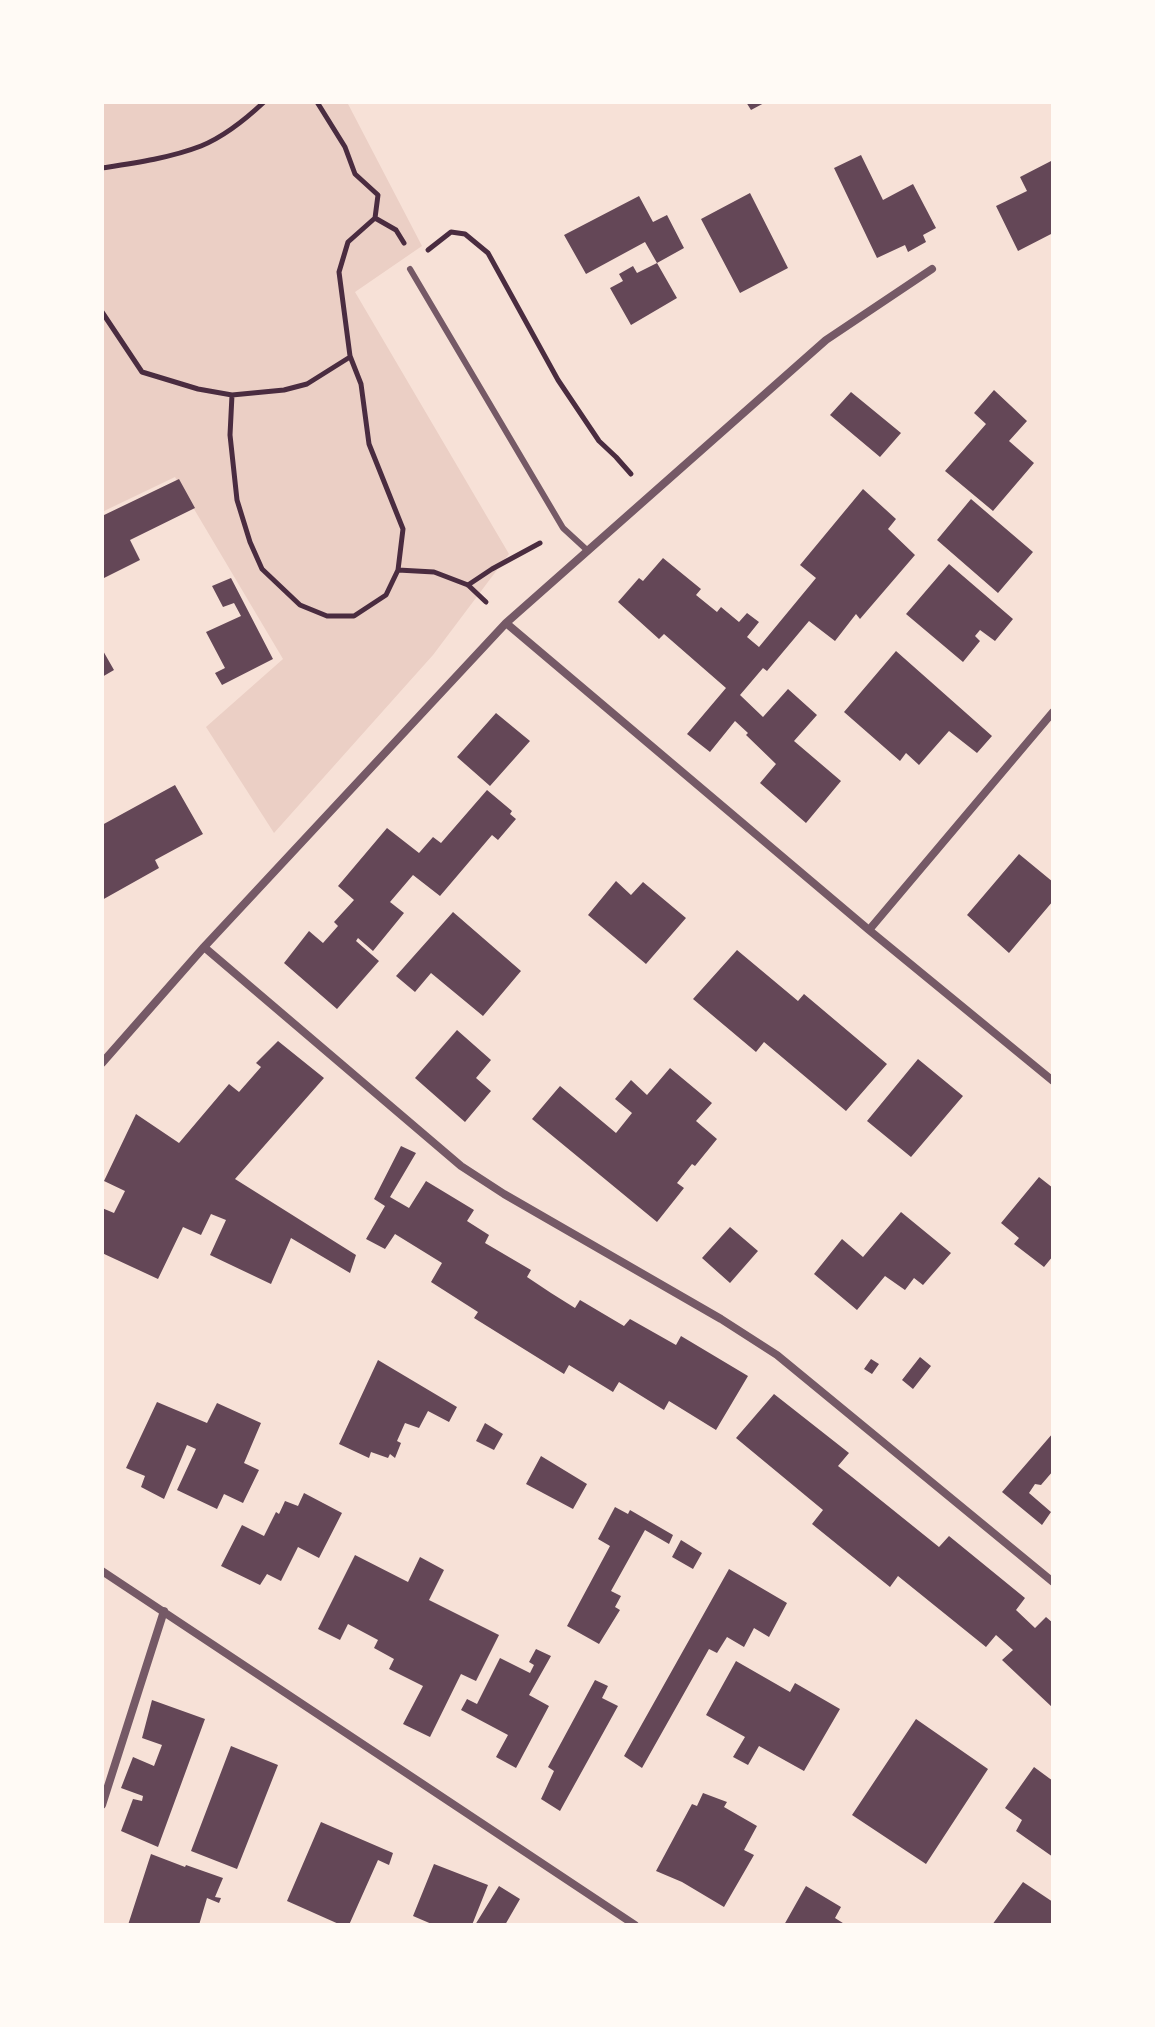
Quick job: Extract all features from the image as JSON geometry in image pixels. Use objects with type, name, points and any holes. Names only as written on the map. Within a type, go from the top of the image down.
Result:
[{"type":"street","points":[[102,1063],[204,947],[506,623],[826,340],[932,269]]},
{"type":"street","points":[[506,623],[1053,1081]]},
{"type":"street","points":[[869,930],[1053,712]]},
{"type":"street","points":[[204,947],[461,1166],[777,1355],[1053,1582]]},
{"type":"street","points":[[102,1571],[635,1925]]},
{"type":"street","points":[[102,1805],[164,1611]]},
{"type":"street","points":[[616,1925],[620,1914]]},
{"type":"lane","points":[[410,269],[563,528],[588,551]]},
{"type":"path","points":[[102,168],[204,145],[264,102]]},
{"type":"path","points":[[232,395],[230,435],[237,500],[262,569],[300,605],[327,616],[354,616],[386,595],[398,570],[403,529],[369,444],[361,384],[350,356],[339,272],[348,242],[375,218],[378,195],[355,174],[345,147],[317,102]]},
{"type":"path","points":[[427,251],[451,232],[465,234],[488,253],[566,392],[599,441],[649,496]]},
{"type":"path","points":[[102,312],[142,372],[198,389],[232,395],[284,390],[307,384],[350,356]]},
{"type":"path","points":[[468,585],[563,528]]},
{"type":"path","points":[[398,570],[434,572],[468,585],[506,623]]},
{"type":"shaded area","points":[[102,102],[347,102],[422,246],[355,292],[509,554],[433,655],[274,833],[206,727],[283,659],[175,477],[102,512]]},
{"type":"building","points":[[746,102],[766,102],[751,110]]},
{"type":"building","points":[[861,155],[883,200],[913,184],[936,228],[923,235],[926,242],[908,252],[905,245],[877,258],[834,168]]},
{"type":"building","points":[[1053,160],[1053,233],[1018,251],[996,206],[1027,191],[1020,177]]},
{"type":"building","points":[[750,193],[788,268],[740,293],[701,219]]},
{"type":"building","points":[[639,196],[653,222],[667,215],[684,248],[657,263],[645,242],[586,274],[564,235]]},
{"type":"building","points":[[657,263],[677,298],[631,325],[610,288],[623,281],[619,274],[633,266],[637,273]]},
{"type":"building","points":[[994,390],[1027,421],[1009,441],[1034,463],[993,511],[945,471],[986,424],[974,413]]},
{"type":"building","points":[[851,392],[901,433],[880,457],[830,415]]},
{"type":"building","points":[[179,479],[195,508],[130,540],[140,560],[102,579],[102,516]]},
{"type":"building","points":[[863,489],[896,519],[888,529],[915,555],[860,619],[856,614],[835,641],[809,621],[767,671],[763,668],[740,695],[763,717],[788,689],[817,715],[794,741],[841,781],[806,823],[760,783],[776,764],[735,721],[710,752],[687,734],[726,688],[664,634],[659,639],[618,602],[639,578],[643,581],[663,558],[701,589],[696,595],[717,612],[721,607],[739,622],[747,613],[759,622],[747,637],[759,647],[816,578],[800,565]]},
{"type":"building","points":[[971,499],[1033,552],[998,593],[937,540]]},
{"type":"building","points":[[949,564],[1013,619],[995,641],[980,630],[975,636],[980,641],[963,662],[906,614]]},
{"type":"building","points":[[231,578],[273,659],[222,685],[215,673],[225,668],[206,632],[241,616],[234,603],[223,607],[212,586]]},
{"type":"building","points":[[102,649],[114,670],[102,677]]},
{"type":"building","points":[[896,651],[992,736],[977,753],[949,731],[919,765],[906,753],[900,761],[844,712]]},
{"type":"building","points":[[496,713],[530,741],[490,786],[457,757]]},
{"type":"building","points":[[175,785],[203,834],[155,860],[159,868],[102,900],[102,825]]},
{"type":"building","points":[[487,790],[512,811],[510,814],[516,819],[498,840],[492,835],[440,896],[413,875],[390,902],[404,913],[373,951],[358,938],[356,941],[379,961],[337,1009],[284,963],[309,931],[323,943],[338,926],[334,922],[354,900],[338,886],[387,828],[419,853],[433,837],[441,843]]},
{"type":"building","points":[[1019,854],[1053,882],[1053,901],[1009,953],[967,915]]},
{"type":"building","points":[[616,881],[631,895],[643,882],[686,918],[646,964],[588,915]]},
{"type":"building","points":[[453,912],[521,971],[483,1016],[431,973],[415,992],[396,976]]},
{"type":"building","points":[[737,950],[798,1001],[804,994],[887,1064],[846,1111],[764,1042],[756,1052],[693,999]]},
{"type":"building","points":[[457,1030],[491,1060],[476,1078],[491,1091],[465,1122],[415,1078]]},
{"type":"building","points":[[278,1041],[324,1078],[235,1179],[356,1255],[350,1273],[291,1238],[271,1284],[210,1255],[226,1220],[211,1214],[201,1235],[183,1227],[158,1279],[102,1253],[102,1208],[114,1213],[125,1191],[104,1181],[136,1114],[179,1143],[229,1084],[239,1092],[261,1067],[256,1063]]},
{"type":"building","points":[[918,1059],[963,1096],[911,1157],[867,1121]]},
{"type":"building","points":[[670,1068],[712,1103],[696,1121],[717,1139],[677,1183],[684,1188],[657,1222],[532,1119],[560,1086],[616,1133],[632,1113],[615,1099],[631,1080],[647,1095]]},
{"type":"building","points":[[401,1146],[416,1153],[390,1197],[409,1208],[426,1181],[474,1210],[467,1221],[489,1235],[485,1243],[531,1270],[527,1277],[575,1308],[580,1300],[624,1326],[630,1319],[676,1345],[681,1336],[748,1376],[716,1430],[669,1401],[664,1410],[619,1382],[613,1392],[569,1365],[564,1374],[474,1318],[478,1312],[431,1282],[442,1263],[395,1234],[385,1249],[366,1239],[385,1206],[374,1199]]},
{"type":"building","points":[[1039,1177],[1053,1188],[1053,1256],[1044,1267],[1014,1244],[1019,1238],[1001,1223]]},
{"type":"building","points":[[901,1212],[951,1253],[923,1285],[914,1278],[905,1290],[885,1276],[857,1310],[814,1274],[842,1239],[863,1257]]},
{"type":"building","points":[[730,1227],[758,1251],[730,1283],[702,1258]]},
{"type":"building","points":[[920,1357],[931,1366],[913,1389],[902,1380]]},
{"type":"building","points":[[871,1359],[879,1364],[872,1374],[864,1369]]},
{"type":"building","points":[[378,1360],[457,1407],[449,1422],[428,1411],[419,1428],[405,1423],[397,1441],[401,1443],[395,1458],[390,1454],[388,1458],[371,1452],[369,1458],[339,1444]]},
{"type":"building","points":[[774,1394],[849,1453],[838,1466],[939,1547],[949,1536],[1025,1598],[1016,1610],[1035,1628],[1046,1617],[1053,1623],[1053,1708],[1002,1660],[1013,1650],[996,1635],[986,1647],[898,1576],[890,1587],[812,1524],[823,1510],[736,1438]]},
{"type":"building","points":[[157,1402],[207,1423],[217,1403],[261,1423],[244,1463],[259,1470],[243,1503],[224,1494],[217,1509],[177,1490],[196,1449],[187,1445],[164,1499],[141,1487],[145,1476],[126,1468]]},
{"type":"building","points":[[485,1423],[503,1434],[494,1450],[476,1441]]},
{"type":"building","points":[[1053,1433],[1053,1471],[1041,1485],[1035,1484],[1029,1493],[1051,1512],[1042,1525],[1002,1492]]},
{"type":"building","points":[[541,1456],[587,1484],[573,1509],[526,1484]]},
{"type":"building","points":[[304,1493],[342,1513],[319,1558],[298,1547],[281,1581],[267,1574],[260,1585],[221,1566],[242,1525],[264,1536],[285,1501],[298,1506]]},
{"type":"building","points":[[615,1507],[628,1514],[630,1510],[673,1535],[669,1544],[645,1530],[611,1591],[621,1596],[615,1607],[620,1610],[599,1644],[567,1626],[610,1546],[598,1539]]},
{"type":"building","points":[[681,1540],[702,1553],[693,1569],[672,1557]]},
{"type":"building","points":[[355,1555],[408,1582],[420,1557],[444,1570],[429,1600],[499,1635],[476,1681],[461,1674],[430,1737],[403,1724],[423,1686],[389,1669],[394,1659],[374,1648],[378,1640],[348,1624],[340,1640],[318,1629]]},
{"type":"building","points":[[729,1569],[787,1603],[769,1637],[754,1628],[744,1647],[727,1637],[717,1653],[709,1649],[642,1768],[624,1756]]},
{"type":"building","points":[[536,1649],[551,1656],[529,1695],[549,1706],[516,1768],[496,1757],[508,1735],[461,1710],[467,1699],[477,1704],[500,1658],[530,1673],[534,1665],[529,1662]]},
{"type":"building","points":[[736,1661],[790,1692],[795,1683],[840,1709],[804,1771],[759,1746],[748,1765],[733,1757],[745,1737],[706,1715]]},
{"type":"building","points":[[595,1680],[608,1686],[602,1698],[618,1706],[560,1811],[541,1799],[554,1771],[548,1767]]},
{"type":"building","points":[[152,1700],[205,1719],[158,1847],[121,1831],[133,1799],[142,1801],[143,1796],[121,1788],[133,1757],[154,1766],[162,1745],[142,1738]]},
{"type":"building","points":[[916,1719],[988,1769],[926,1864],[852,1815]]},
{"type":"building","points":[[231,1746],[278,1765],[237,1869],[191,1851]]},
{"type":"building","points":[[1034,1767],[1053,1781],[1053,1857],[1016,1831],[1022,1820],[1005,1808]]},
{"type":"building","points":[[703,1793],[727,1802],[724,1807],[757,1826],[744,1850],[754,1855],[724,1907],[682,1882],[656,1871],[692,1804],[697,1806]]},
{"type":"building","points":[[321,1822],[393,1853],[389,1865],[378,1860],[349,1925],[341,1925],[287,1901]]},
{"type":"building","points":[[151,1854],[223,1878],[215,1897],[221,1898],[219,1903],[207,1898],[199,1925],[128,1925]]},
{"type":"building","points":[[434,1864],[488,1885],[472,1925],[434,1925],[413,1916]]},
{"type":"building","points":[[1023,1882],[1053,1902],[1053,1925],[992,1925]]},
{"type":"building","points":[[499,1886],[520,1899],[505,1925],[475,1925]]},
{"type":"building","points":[[806,1886],[841,1907],[835,1918],[846,1925],[784,1925]]}]
